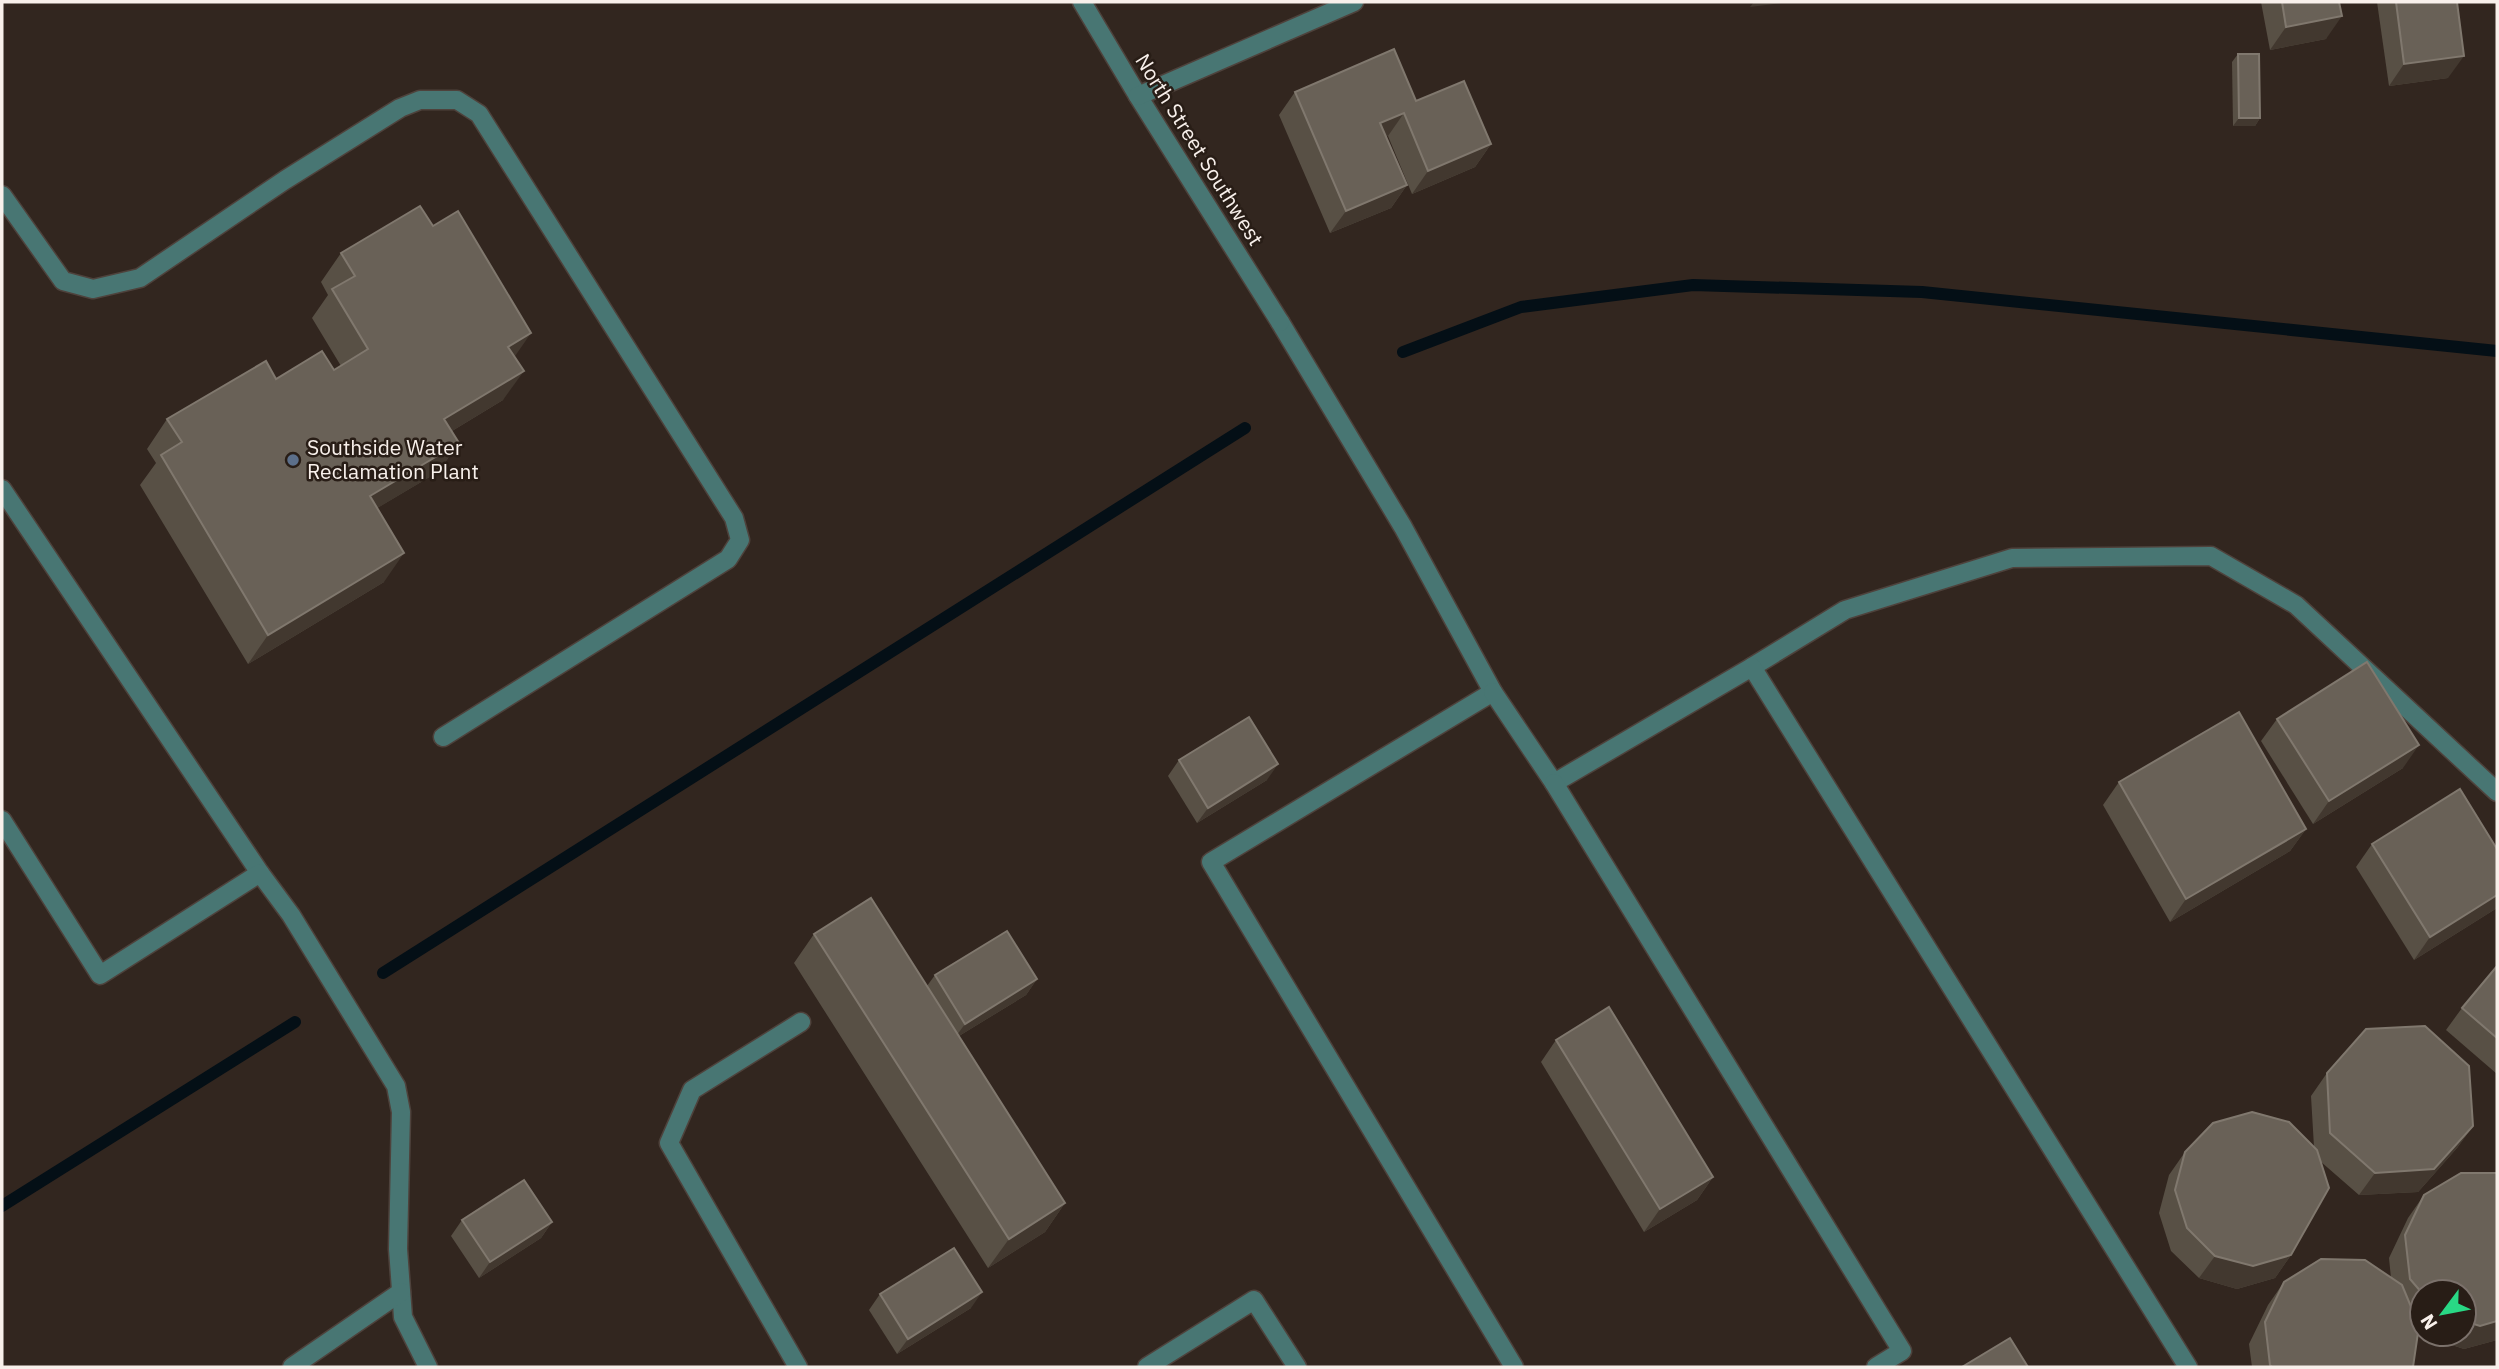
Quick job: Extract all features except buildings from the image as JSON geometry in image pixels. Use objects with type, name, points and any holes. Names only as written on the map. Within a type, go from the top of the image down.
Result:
[{"type":"street","name":"North Street Southwest","points":[[1082,2],[1403,527],[1493,692],[1553,783],[1902,1351],[1876,1367]]},
{"type":"street","points":[[1138,96],[1354,2]]},
{"type":"street","points":[[2,195],[63,282],[93,289],[140,278],[285,180],[400,108],[420,100],[457,100],[479,114],[734,518],[740,540],[728,559],[443,737]]},
{"type":"street","points":[[2,489],[291,915],[396,1086],[401,1112],[398,1249],[403,1317],[428,1367]]},
{"type":"street","points":[[1553,783],[1845,610],[2012,558],[2211,556],[2296,605],[2497,792]]},
{"type":"street","points":[[1752,667],[2188,1367]]},
{"type":"street","points":[[1493,692],[1211,862],[1514,1367]]},
{"type":"street","points":[[2,820],[100,975],[260,873]]},
{"type":"street","points":[[798,1367],[668,1143],[692,1090],[801,1022]]},
{"type":"street","points":[[292,1367],[401,1292]]},
{"type":"street","points":[[1147,1367],[1254,1300],[1297,1367]]},
{"type":"waterway","points":[[1403,352],[1521,307],[1693,285],[1922,292],[2497,351]]},
{"type":"waterway","points":[[383,973],[1245,428]]},
{"type":"waterway","points":[[2,1206],[295,1022]]},
{"type":"place","name":"Southside Water Reclamation Plant","points":[[293,460]]}]
